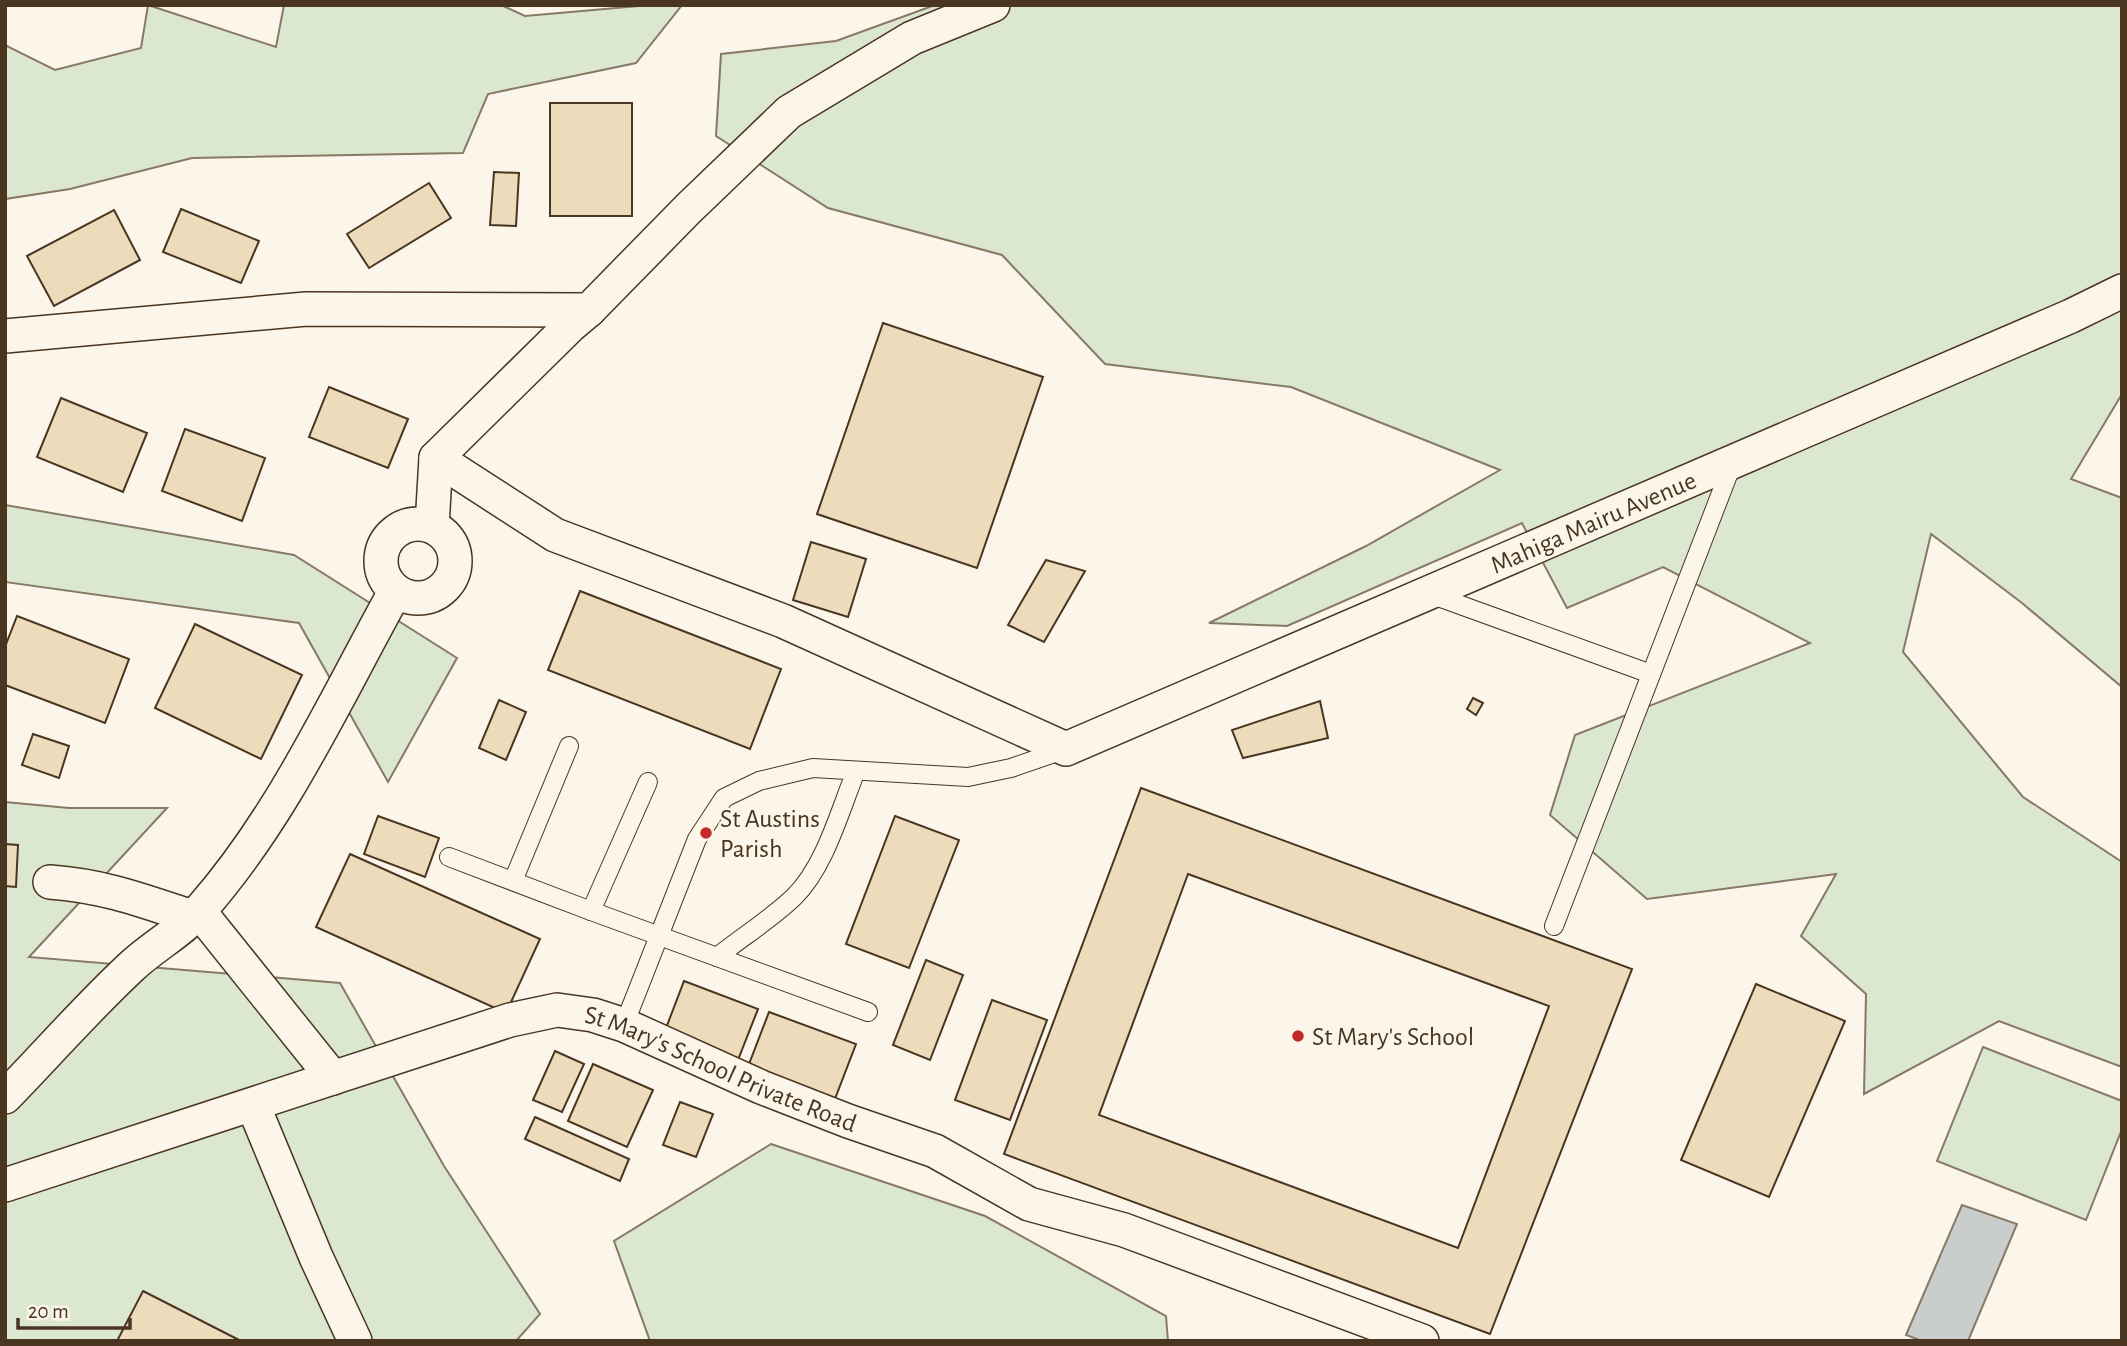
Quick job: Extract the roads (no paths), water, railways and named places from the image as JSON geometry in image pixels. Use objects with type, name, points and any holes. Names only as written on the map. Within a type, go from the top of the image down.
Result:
[{"type":"street","points":[[432,526],[436,458],[589,310],[688,208],[789,112],[912,38],[993,5]]},
{"type":"street","name":"Mahiga Mairu Avenue","points":[[1066,749],[2071,316],[2122,291]]},
{"type":"street","points":[[5,336],[306,309],[589,310]]},
{"type":"street","points":[[436,458],[555,536],[783,621],[1066,749]]},
{"type":"street","points":[[414,524],[432,526],[445,536],[453,549],[455,565],[451,580],[440,591],[426,598],[410,598],[396,592],[383,578],[380,560],[384,543],[397,530],[414,524]]},
{"type":"street","points":[[5,1097],[132,965],[196,914],[265,825],[295,776],[396,592]]},
{"type":"street","points":[[50,882],[108,889],[196,914],[333,1079]]},
{"type":"street","name":"St Mary's School Private Road","points":[[5,1185],[510,1020],[557,1010],[593,1015],[624,1025],[761,1087],[935,1151],[1029,1204],[1124,1230],[1422,1341]]},
{"type":"street","points":[[253,1105],[316,1257],[355,1341]]},
{"type":"lane","points":[[1553,926],[1733,462]]},
{"type":"lane","points":[[1428,594],[1651,674]]},
{"type":"lane","points":[[513,881],[569,746]]},
{"type":"lane","points":[[624,1025],[697,839],[724,798],[759,781],[813,768],[968,777],[1011,768],[1066,749]]},
{"type":"lane","points":[[717,957],[794,897],[807,882],[822,855],[856,771]]},
{"type":"lane","points":[[591,911],[648,782]]},
{"type":"lane","points":[[449,857],[868,1012]]},
{"type":"place","name":"St Austins Parish","points":[[706,833]]},
{"type":"place","name":"St Mary's School","points":[[1298,1036]]}]
